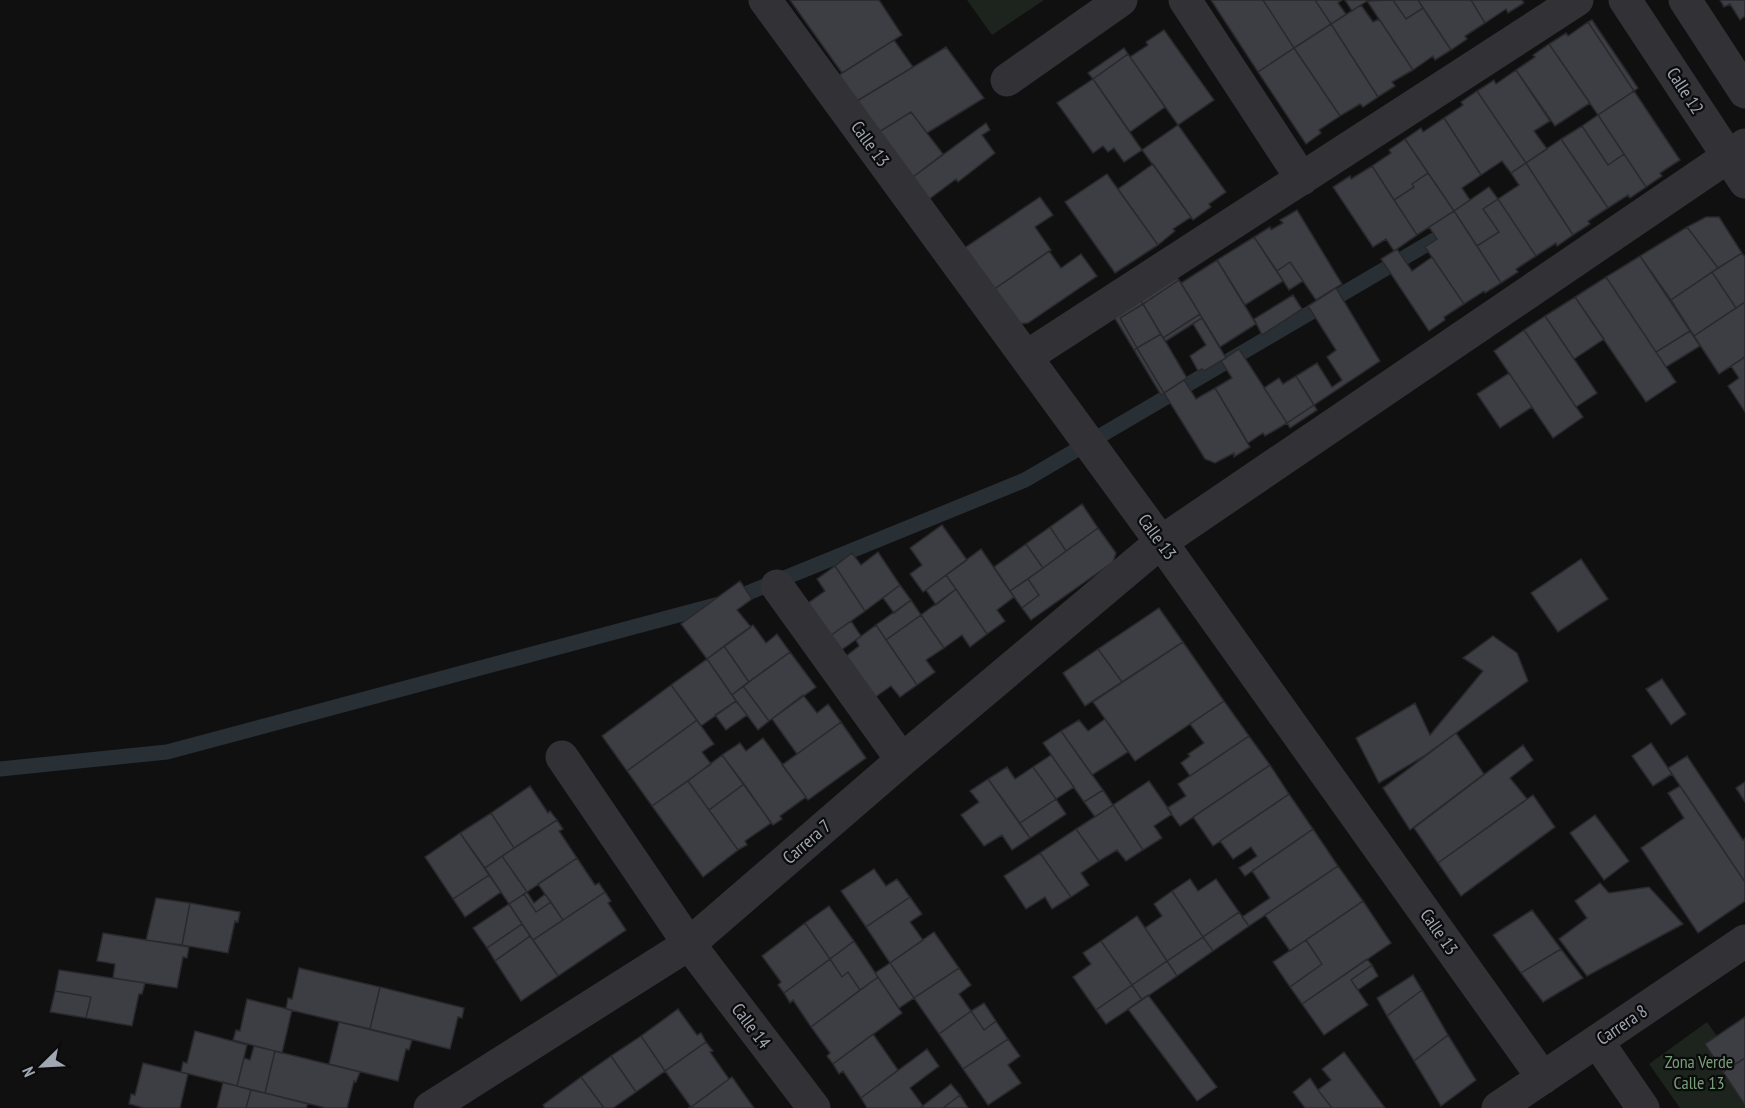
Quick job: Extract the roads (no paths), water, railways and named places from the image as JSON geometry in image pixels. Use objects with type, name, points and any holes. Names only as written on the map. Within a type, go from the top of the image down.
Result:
[{"type":"street","name":"Calle 13","points":[[765,0],[1161,542],[1543,1078]]},
{"type":"street","points":[[1007,80],[1122,0]]},
{"type":"street","points":[[1185,0],[1302,179]]},
{"type":"street","points":[[1026,357],[1577,0]]},
{"type":"street","name":"Calle 12","points":[[1625,0],[1739,161]]},
{"type":"street","points":[[1684,0],[1745,92]]},
{"type":"street","name":"Carrera 7","points":[[430,1108],[689,944],[902,760],[1161,542],[1739,161]]},
{"type":"street","points":[[777,586],[902,760]]},
{"type":"street","name":"Calle 14","points":[[562,757],[689,944],[814,1108]]},
{"type":"street","name":"Carrera 8","points":[[1498,1108],[1745,941]]},
{"type":"street","points":[[1597,1041],[1643,1108]]},
{"type":"waterway","points":[[0,769],[167,752],[723,603],[1025,480],[1453,229]]},
{"type":"park label","name":"Zona Verde Calle 13","points":[[1699,1072]]}]
